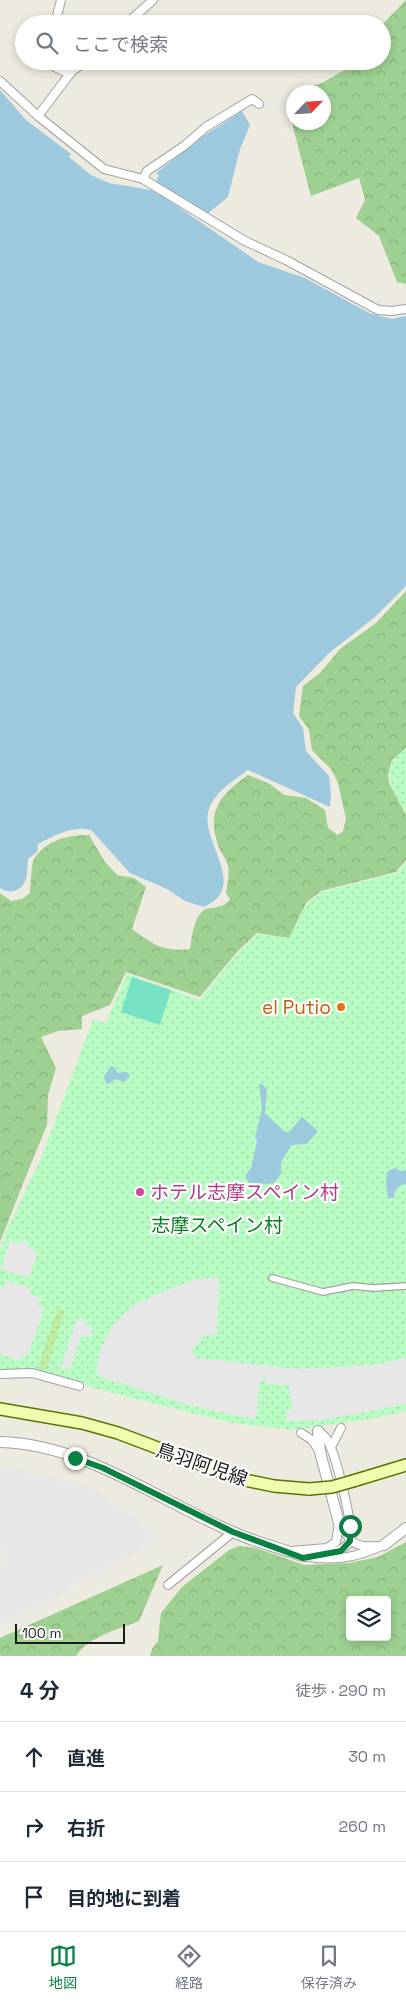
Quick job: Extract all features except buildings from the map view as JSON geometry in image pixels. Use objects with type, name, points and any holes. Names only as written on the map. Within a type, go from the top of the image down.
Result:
[{"type":"main road","name":"鳥羽阿児線","points":[[0,1409],[82,1423],[118,1434],[240,1479],[274,1486],[309,1489],[332,1487],[406,1465]]},
{"type":"street","points":[[57,15],[61,0]]},
{"type":"street","points":[[136,15],[151,1]]},
{"type":"street","points":[[61,70],[70,74]]},
{"type":"street","points":[[38,116],[70,74],[75,70]]},
{"type":"street","points":[[0,81],[38,116],[104,169],[143,179],[245,241],[286,260],[378,310],[406,309]]},
{"type":"street","points":[[143,179],[147,171],[184,146],[206,127],[252,99],[259,104]]},
{"type":"street","points":[[272,1278],[323,1292],[353,1286],[374,1288],[406,1286]]},
{"type":"street","points":[[0,1374],[32,1373],[79,1386]]},
{"type":"street","points":[[331,1447],[341,1428]]},
{"type":"street","points":[[303,1558],[341,1551],[350,1541],[347,1504],[331,1447],[326,1438],[318,1431]]},
{"type":"street","points":[[318,1431],[320,1452],[339,1523],[350,1541],[362,1547],[384,1545]]},
{"type":"street","points":[[301,1433],[312,1440],[320,1452]]},
{"type":"street","points":[[0,1442],[49,1450],[103,1468],[233,1532],[303,1558],[338,1560],[364,1554],[384,1545],[406,1528]]},
{"type":"street","points":[[287,1551],[327,1548],[336,1542],[339,1523]]},
{"type":"street","points":[[168,1584],[233,1532]]},
{"type":"green space","points":[[406,0],[406,284],[397,282],[379,236],[356,218],[365,200],[359,178],[311,196],[294,130],[331,130],[331,85],[316,85],[344,70],[391,70],[391,16]]},
{"type":"green space","points":[[406,591],[406,748],[392,760],[388,775],[389,783],[406,815],[406,860],[396,872],[321,891],[306,903],[289,938],[257,933],[236,953],[200,997],[126,972],[110,1005],[82,1016],[82,1029],[58,1031],[41,1037],[56,1068],[48,1095],[47,1125],[0,1242],[0,893],[11,901],[22,899],[30,893],[34,859],[45,847],[58,840],[73,836],[89,835],[105,862],[117,875],[134,878],[146,887],[132,929],[159,946],[181,950],[190,949],[193,931],[200,914],[210,908],[223,905],[230,899],[226,893],[229,876],[228,866],[218,845],[214,822],[218,804],[238,782],[248,775],[270,784],[284,795],[306,798],[325,810],[328,828],[338,835],[343,831],[346,819],[338,783],[331,769],[312,750],[309,730],[299,716],[303,686],[320,673],[340,649],[376,623]]},
{"type":"green space","points":[[406,749],[406,813],[392,787],[389,773],[394,760]]},
{"type":"green space","name":"志摩スペイン村","points":[[406,862],[406,1411],[375,1418],[293,1430],[232,1423],[89,1387],[84,1383],[74,1383],[31,1368],[0,1372],[0,1250],[6,1232],[42,1156],[93,1019],[106,1023],[127,974],[200,1000],[233,959],[258,934],[289,938],[306,905],[322,892],[397,873]]},
{"type":"green space","points":[[132,977],[171,990],[160,1025],[121,1012]]},
{"type":"green space","points":[[59,1309],[63,1310],[64,1314],[47,1368],[43,1371],[39,1365],[56,1312]]},
{"type":"green space","points":[[406,1542],[406,1656],[150,1656],[152,1649],[158,1641],[161,1613],[182,1587],[229,1550],[239,1546],[256,1548],[304,1565],[349,1563],[378,1557]]},
{"type":"green space","points":[[163,1565],[139,1621],[96,1639],[76,1656],[0,1656],[0,1638]]},
{"type":"shaded area","points":[[21,1240],[29,1243],[28,1248],[38,1252],[29,1278],[1,1269],[10,1241],[19,1244]]},
{"type":"shaded area","points":[[217,1277],[219,1282],[217,1335],[202,1336],[192,1351],[196,1358],[300,1369],[374,1365],[406,1358],[406,1404],[322,1420],[286,1421],[287,1411],[293,1409],[287,1379],[286,1385],[266,1384],[265,1376],[263,1376],[262,1382],[259,1382],[257,1415],[254,1419],[188,1405],[99,1376],[96,1371],[100,1350],[113,1325],[131,1307],[157,1294],[193,1280]]},
{"type":"shaded area","points":[[6,1280],[32,1289],[30,1294],[41,1298],[38,1306],[44,1308],[28,1356],[23,1354],[20,1361],[0,1354],[0,1287],[4,1288]]},
{"type":"shaded area","points":[[77,1318],[86,1321],[85,1325],[93,1328],[90,1338],[81,1335],[70,1370],[61,1368]]},
{"type":"shaded area","points":[[0,1469],[16,1469],[86,1486],[121,1507],[159,1539],[0,1627],[0,1563],[6,1560],[0,1545]]},
{"type":"water","points":[[0,90],[26,120],[71,154],[69,157],[91,175],[109,183],[151,190],[258,262],[305,278],[369,313],[392,319],[406,316],[406,586],[375,617],[329,653],[296,687],[293,713],[303,728],[306,751],[329,776],[330,807],[248,770],[227,785],[211,804],[208,817],[209,831],[223,873],[223,886],[218,898],[204,907],[185,901],[167,889],[130,873],[91,830],[84,829],[63,832],[38,844],[37,852],[28,859],[27,877],[22,886],[15,891],[0,888]]},
{"type":"water","points":[[242,111],[250,125],[240,149],[228,197],[207,214],[156,181],[159,175],[156,173],[205,135]]},
{"type":"water","points":[[111,1066],[118,1073],[127,1072],[130,1075],[125,1082],[115,1079],[109,1084],[106,1083],[104,1077]]},
{"type":"water","points":[[259,1084],[262,1084],[267,1090],[265,1113],[285,1132],[289,1132],[302,1117],[318,1131],[307,1144],[292,1145],[281,1162],[281,1173],[275,1182],[269,1184],[249,1183],[245,1176],[251,1168],[257,1141],[255,1137],[262,1109]]},
{"type":"water","points":[[394,1168],[401,1171],[406,1170],[406,1184],[397,1188],[394,1198],[388,1198],[387,1172]]},
{"type":"place","name":"el Putio","points":[[341,1007]]},
{"type":"place","name":"ホテル志摩スペイン村","points":[[140,1192]]},
{"type":"route","points":[[75,1458],[103,1468],[233,1532],[303,1558],[341,1551],[350,1541],[350,1526]]}]
